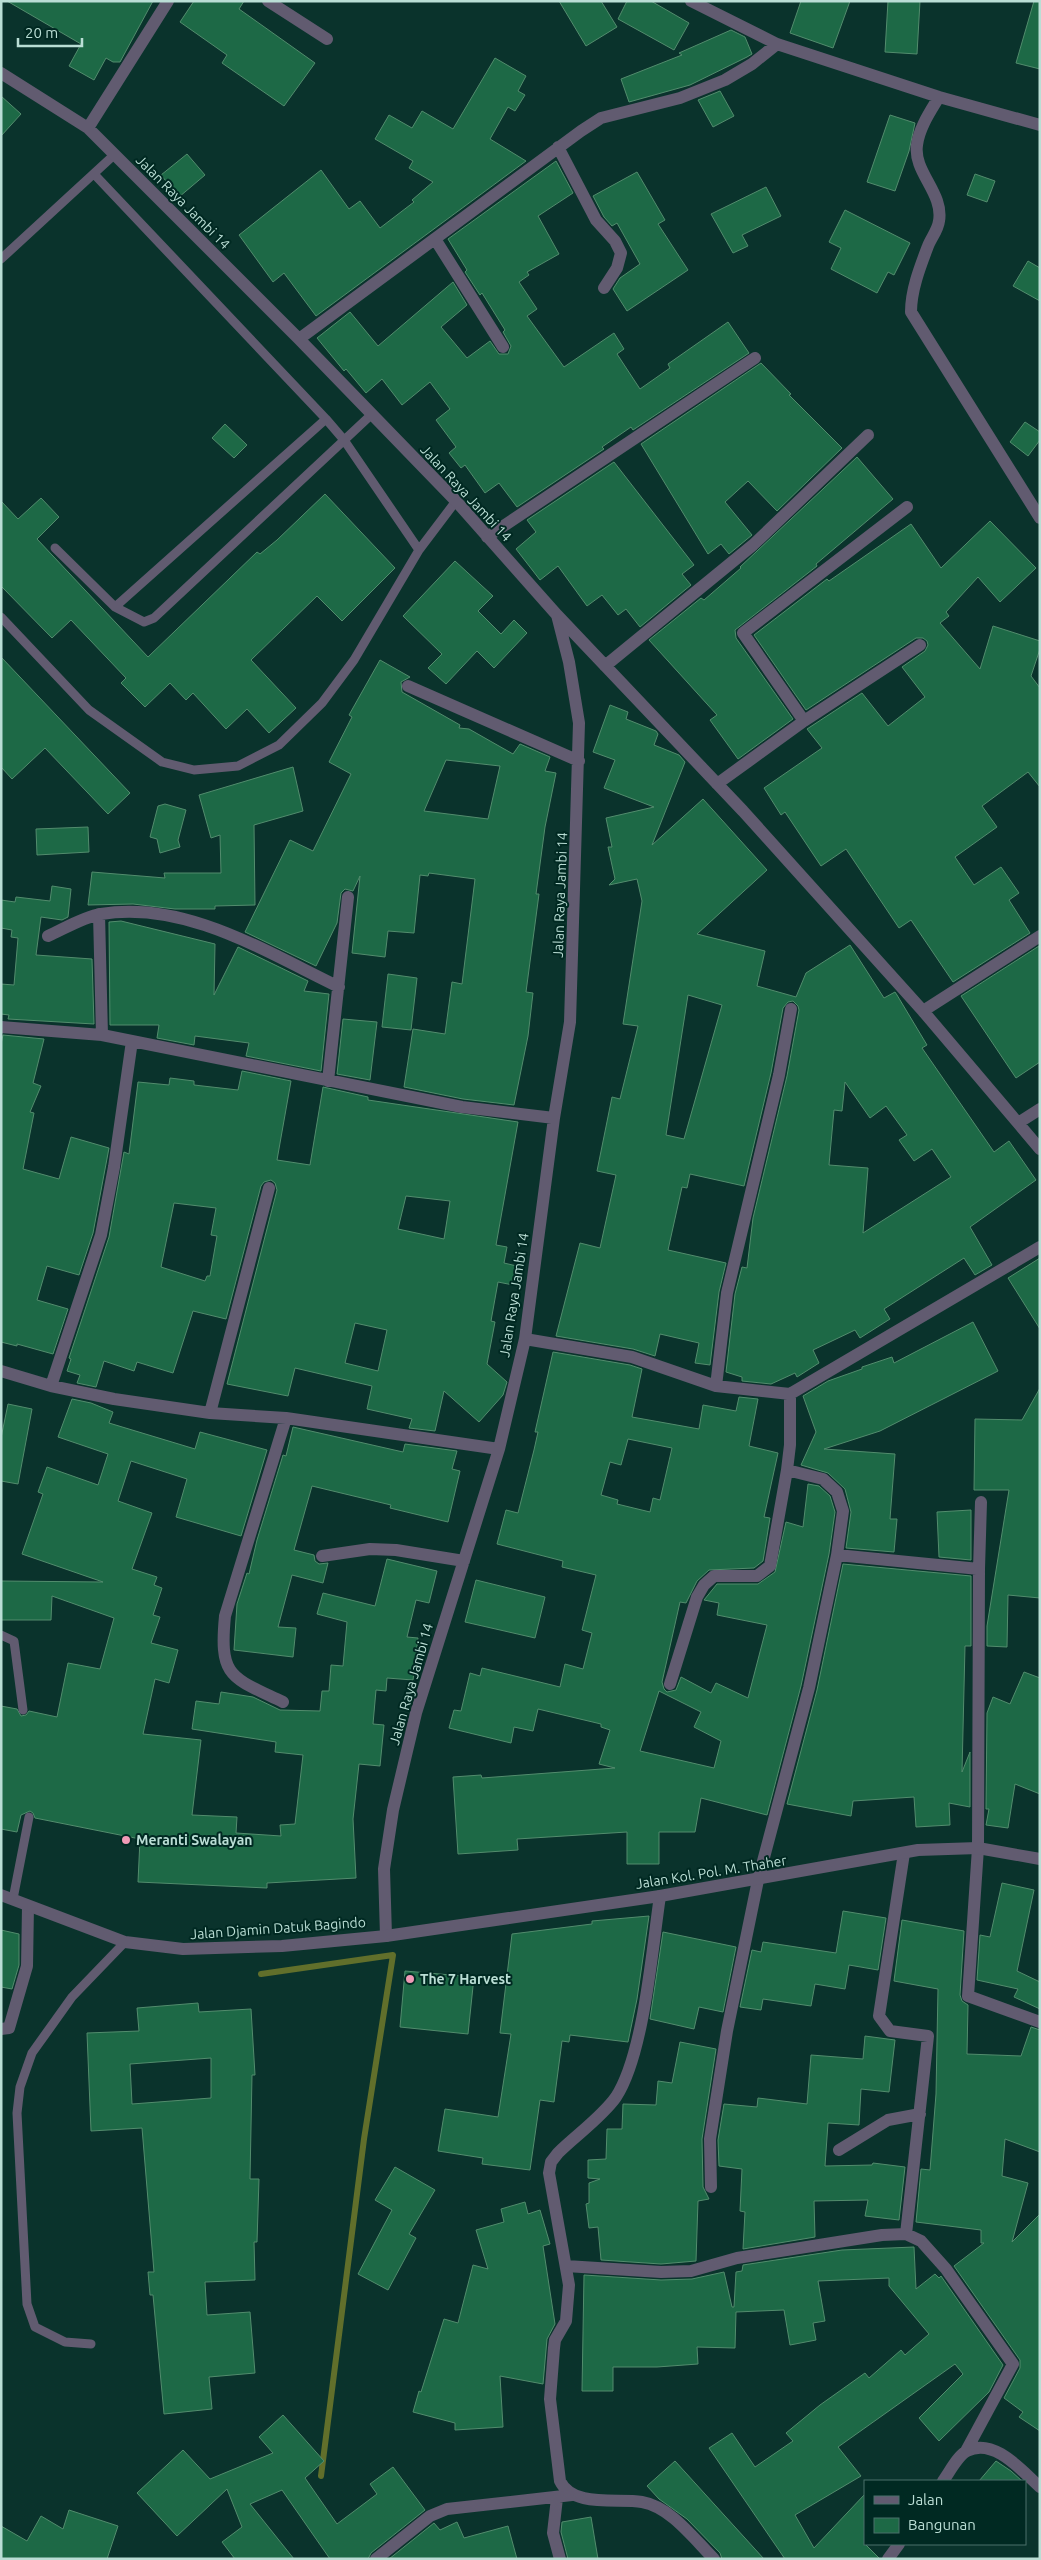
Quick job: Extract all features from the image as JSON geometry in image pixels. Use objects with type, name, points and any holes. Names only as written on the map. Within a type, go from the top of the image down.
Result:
[{"type":"street","points":[[88,128],[168,1]]},
{"type":"street","points":[[268,1],[327,39]]},
{"type":"street","points":[[697,3],[777,44],[939,97],[1040,125]]},
{"type":"street","points":[[299,339],[558,147],[601,118],[680,98],[724,80],[752,64],[777,44]]},
{"type":"street","name":"Jalan Raya Jambi 14","points":[[1,73],[88,128],[299,339],[456,501],[557,614],[569,662],[579,723],[570,1022],[554,1118],[526,1339],[499,1449],[416,1713],[393,1810],[384,1869],[386,1936]]},
{"type":"street","points":[[939,97],[920,132],[916,146],[917,158],[938,203],[940,222],[928,244],[911,297],[911,312],[1040,518]]},
{"type":"street","points":[[558,147],[596,220],[615,241],[621,253],[617,268],[604,288]]},
{"type":"street","points":[[435,239],[503,347]]},
{"type":"street","points":[[487,537],[755,358]]},
{"type":"street","points":[[605,666],[753,545],[868,435]]},
{"type":"street","points":[[804,721],[743,633],[907,508]]},
{"type":"street","points":[[557,614],[717,784],[923,1011],[1040,1149]]},
{"type":"street","points":[[717,784],[804,721],[920,645]]},
{"type":"street","points":[[408,686],[578,761]]},
{"type":"street","points":[[328,1081],[348,897]]},
{"type":"street","points":[[48,936],[99,914],[133,911],[171,916],[208,926],[338,987]]},
{"type":"street","points":[[99,914],[102,1035]]},
{"type":"street","points":[[923,1011],[1040,936]]},
{"type":"street","points":[[716,1386],[727,1293],[779,1075],[791,1008]]},
{"type":"street","points":[[1,1027],[102,1035],[462,1107],[554,1118]]},
{"type":"street","points":[[51,1386],[101,1235],[114,1167],[132,1041]]},
{"type":"street","points":[[1018,1124],[1040,1109]]},
{"type":"street","points":[[210,1413],[269,1188]]},
{"type":"street","points":[[526,1339],[632,1357],[716,1386],[790,1394],[1040,1247]]},
{"type":"street","points":[[1,1371],[51,1386],[114,1398],[210,1413],[286,1418],[499,1449]]},
{"type":"street","points":[[670,1684],[697,1597],[704,1585],[714,1576],[757,1576],[770,1566],[790,1445],[790,1394]]},
{"type":"street","points":[[283,1702],[238,1680],[227,1669],[222,1646],[227,1608],[286,1418]]},
{"type":"street","points":[[711,2187],[710,2139],[717,2085],[758,1880],[809,1688],[837,1555],[844,1511],[837,1492],[823,1480],[787,1470]]},
{"type":"street","points":[[981,1502],[978,1848],[968,1996],[1040,2022]]},
{"type":"street","points":[[322,1556],[370,1549],[396,1550],[464,1562]]},
{"type":"street","points":[[837,1555],[979,1569]]},
{"type":"street","name":"Jalan Kol. Pol. M. Thaher","points":[[386,1936],[660,1896],[918,1850],[978,1848],[1040,1859]]},
{"type":"street","points":[[904,1853],[879,2016],[890,2031],[928,2036],[906,2234]]},
{"type":"street","points":[[660,1896],[637,2041],[621,2087],[615,2098],[558,2152],[551,2162],[549,2174],[569,2284],[569,2309],[566,2321],[554,2348],[550,2399],[560,2481],[564,2490],[572,2495],[583,2498],[651,2504],[672,2518],[714,2559]]},
{"type":"street","name":"Jalan Djamin Datuk Bagindo","points":[[7,1897],[125,1942],[183,1949],[282,1946],[386,1936]]},
{"type":"street","points":[[1,2029],[8,2028],[27,1966],[28,1906]]},
{"type":"street","points":[[839,2150],[888,2120],[920,2114]]},
{"type":"street","points":[[566,2266],[661,2272],[691,2271],[737,2258],[882,2235],[906,2234],[921,2241],[946,2269],[1013,2364],[966,2451],[944,2480]]},
{"type":"street","points":[[966,2451],[981,2447],[1005,2456],[1040,2487]]},
{"type":"street","points":[[376,2559],[430,2516],[447,2509],[572,2495]]},
{"type":"street","points":[[557,2498],[553,2532],[560,2559]]},
{"type":"street","points":[[888,2559],[898,2545]]},
{"type":"lane","points":[[1,259],[114,155]]},
{"type":"lane","points":[[94,174],[326,419],[344,440],[419,550]]},
{"type":"lane","points":[[55,548],[115,607],[144,622],[154,618],[371,415]]},
{"type":"lane","points":[[115,607],[326,419]]},
{"type":"lane","points":[[1,617],[89,710],[162,762],[194,770],[238,766],[279,745],[322,703],[354,660],[419,550],[456,501]]},
{"type":"lane","points":[[1,1635],[14,1641],[23,1710]]},
{"type":"lane","points":[[7,1897],[29,1816]]},
{"type":"lane","points":[[92,2344],[64,2342],[35,2327],[27,2304],[17,2113],[20,2087],[32,2053],[72,1997],[125,1942]]},
{"type":"building","points":[[7,1],[153,1],[120,62],[113,62],[106,58],[94,80],[69,66],[81,44]]},
{"type":"building","points":[[194,1],[244,1],[239,9],[315,63],[284,106],[222,63],[227,55],[180,22]]},
{"type":"building","points":[[559,1],[601,1],[617,27],[586,46]]},
{"type":"building","points":[[627,1],[651,1],[689,23],[674,50],[618,19]]},
{"type":"building","points":[[801,1],[850,1],[833,48],[790,33]]},
{"type":"building","points":[[888,1],[920,1],[917,54],[885,52]]},
{"type":"building","points":[[1034,1],[1040,1],[1040,69],[1016,63]]},
{"type":"building","points":[[731,30],[745,37],[752,54],[690,85],[629,102],[621,79],[682,55],[679,53]]},
{"type":"building","points":[[495,58],[526,76],[518,91],[525,95],[515,111],[508,107],[490,139],[526,161],[316,316],[284,273],[273,282],[239,235],[321,170],[349,209],[360,201],[380,228],[414,202],[412,200],[433,182],[409,168],[413,161],[375,139],[389,115],[412,128],[422,111],[453,129]]},
{"type":"building","points":[[720,91],[734,116],[713,127],[698,100]]},
{"type":"building","points":[[1,96],[21,114],[1,136]]},
{"type":"building","points":[[890,115],[915,123],[909,151],[895,191],[867,182]]},
{"type":"building","points":[[187,154],[205,175],[179,197],[161,175]]},
{"type":"building","points":[[556,161],[573,193],[538,216],[559,254],[527,272],[529,275],[519,282],[537,309],[527,316],[564,367],[614,333],[624,349],[617,354],[640,389],[670,368],[668,364],[728,322],[749,353],[633,430],[631,427],[602,447],[604,449],[517,507],[499,483],[485,493],[465,465],[461,468],[449,453],[456,447],[436,420],[450,409],[430,382],[402,405],[382,379],[366,393],[346,369],[344,371],[317,338],[350,312],[378,346],[453,282],[467,305],[441,327],[467,358],[490,341],[499,354],[508,354],[511,346],[503,332],[505,330],[482,293],[480,295],[465,272],[467,270],[448,239]]},
{"type":"building","points":[[637,172],[665,220],[658,224],[688,270],[627,311],[613,289],[620,278],[640,264],[617,223],[612,226],[604,217],[593,196]]},
{"type":"building","points":[[975,174],[995,181],[987,202],[967,195]]},
{"type":"building","points":[[766,187],[781,216],[742,235],[748,246],[733,253],[711,214]]},
{"type":"building","points":[[845,210],[910,243],[894,275],[888,272],[877,293],[831,269],[841,248],[829,242]]},
{"type":"building","points":[[1028,261],[1040,268],[1040,301],[1013,286]]},
{"type":"building","points":[[761,363],[791,394],[789,395],[842,448],[777,511],[748,481],[725,502],[752,535],[729,554],[721,544],[708,554],[641,444]]},
{"type":"building","points":[[1025,422],[1040,432],[1040,440],[1028,456],[1010,442]]},
{"type":"building","points":[[225,424],[247,445],[234,458],[212,438]]},
{"type":"building","points":[[857,457],[893,499],[816,564],[817,566],[735,630],[736,638],[793,719],[738,759],[710,720],[717,715],[649,640],[701,598],[704,600],[741,568]]},
{"type":"building","points":[[614,462],[694,565],[682,574],[691,585],[640,627],[626,609],[618,615],[602,595],[587,606],[558,566],[540,580],[516,549],[536,532],[527,520]]},
{"type":"building","points":[[325,494],[395,568],[342,621],[317,596],[251,660],[296,708],[269,733],[247,709],[226,729],[193,693],[186,700],[170,683],[145,707],[121,683],[126,678],[71,620],[52,638],[1,586],[1,501],[18,519],[41,498],[59,517],[37,539],[148,657],[257,552],[260,554],[277,540]]},
{"type":"building","points":[[990,521],[1036,568],[1000,602],[978,577],[946,612],[949,616],[940,623],[980,669],[993,626],[1040,641],[1040,649],[1031,676],[1040,688],[1040,787],[1028,772],[982,806],[997,827],[955,857],[974,885],[1001,867],[1019,893],[1009,900],[1030,933],[953,982],[911,920],[899,928],[846,849],[821,866],[785,812],[781,815],[764,788],[822,748],[807,729],[862,693],[888,726],[925,697],[902,667],[925,651],[928,645],[927,641],[923,638],[916,638],[806,710],[754,635],[827,579],[829,581],[911,524],[941,568]]},
{"type":"building","points":[[455,561],[493,596],[478,611],[501,634],[514,620],[527,633],[494,668],[477,651],[446,684],[428,668],[442,654],[403,616]]},
{"type":"building","points":[[1,657],[130,793],[108,814],[45,748],[12,779],[1,767]]},
{"type":"building","points":[[380,660],[410,677],[401,682],[402,692],[460,725],[459,728],[469,729],[513,754],[520,744],[550,757],[545,771],[556,773],[545,827],[536,894],[539,894],[526,992],[533,993],[528,1036],[514,1105],[463,1099],[404,1087],[413,1029],[445,1034],[452,982],[462,984],[475,879],[429,873],[428,876],[420,875],[414,933],[388,931],[385,957],[352,953],[360,876],[353,891],[345,889],[341,893],[337,923],[316,966],[245,932],[290,840],[313,851],[351,774],[329,762],[352,717],[349,715]],"holes":[[[446,760],[500,766],[488,819],[424,811]]]},
{"type":"building","points":[[610,705],[628,712],[626,719],[656,731],[658,734],[654,745],[679,755],[685,762],[652,845],[703,799],[767,870],[697,934],[765,951],[757,986],[796,997],[806,973],[850,945],[884,998],[895,992],[927,1045],[922,1048],[994,1152],[1009,1141],[1036,1180],[970,1227],[992,1265],[975,1275],[964,1258],[884,1309],[890,1319],[860,1338],[855,1330],[813,1350],[819,1363],[797,1377],[795,1373],[771,1384],[742,1381],[742,1377],[726,1372],[735,1294],[742,1267],[747,1268],[753,1218],[787,1076],[799,1010],[793,1001],[788,1002],[783,1008],[771,1073],[744,1186],[690,1174],[687,1188],[682,1187],[668,1250],[726,1263],[719,1292],[710,1365],[695,1363],[699,1343],[660,1334],[655,1356],[633,1349],[556,1336],[580,1243],[600,1248],[616,1175],[597,1171],[612,1097],[620,1099],[638,1026],[623,1024],[642,901],[637,879],[609,885],[615,879],[608,847],[612,847],[606,818],[654,807],[604,788],[615,760],[593,752]],"holes":[[[688,995],[722,1005],[684,1139],[666,1135]],[[845,1082],[870,1118],[886,1106],[907,1135],[899,1140],[914,1161],[932,1149],[951,1177],[863,1233],[868,1168],[829,1165],[834,1110],[842,1111]]]},
{"type":"building","points":[[293,767],[303,811],[254,825],[255,905],[215,906],[215,909],[175,909],[133,904],[88,905],[92,872],[165,878],[164,873],[221,873],[220,835],[211,838],[199,795]]},
{"type":"building","points":[[165,804],[186,810],[178,840],[180,847],[160,853],[157,839],[150,837],[158,806]]},
{"type":"building","points":[[88,827],[89,852],[37,855],[36,829]]},
{"type":"building","points":[[52,886],[71,889],[68,917],[62,920],[41,917],[36,955],[92,959],[94,1024],[8,1019],[9,1015],[1,1014],[1,984],[14,985],[18,938],[11,937],[12,930],[1,928],[1,900],[15,902],[16,897],[50,901]]},
{"type":"building","points":[[121,921],[215,944],[214,995],[238,947],[308,981],[304,991],[329,994],[321,1071],[246,1056],[249,1043],[195,1036],[194,1045],[157,1038],[159,1025],[110,1025],[109,922]]},
{"type":"building","points":[[1039,946],[1040,1062],[1016,1078],[961,996]]},
{"type":"building","points":[[388,974],[417,978],[411,1030],[382,1027]]},
{"type":"building","points":[[343,1019],[377,1022],[370,1080],[337,1074]]},
{"type":"building","points":[[3,1035],[44,1039],[33,1083],[41,1086],[30,1112],[34,1113],[23,1169],[59,1179],[71,1137],[109,1148],[93,1233],[79,1275],[47,1266],[37,1300],[68,1309],[53,1354],[17,1344],[17,1346],[1,1342],[1,1044]]},
{"type":"building","points":[[242,1071],[291,1081],[277,1160],[310,1165],[323,1087],[368,1097],[368,1100],[518,1122],[496,1245],[507,1247],[504,1263],[521,1267],[518,1286],[498,1282],[491,1321],[495,1322],[487,1364],[507,1382],[503,1395],[479,1422],[444,1391],[435,1431],[409,1428],[412,1419],[367,1409],[372,1386],[295,1368],[288,1396],[227,1384],[277,1190],[275,1183],[271,1180],[264,1182],[261,1186],[226,1319],[193,1311],[173,1373],[137,1362],[134,1371],[104,1361],[96,1387],[77,1383],[80,1375],[67,1371],[71,1359],[69,1358],[109,1237],[124,1152],[129,1154],[138,1082],[169,1085],[170,1078],[194,1081],[194,1085],[238,1090]],"holes":[[[406,1196],[450,1201],[444,1239],[398,1229]],[[174,1203],[216,1208],[211,1235],[217,1236],[210,1276],[207,1276],[205,1281],[161,1267]],[[355,1323],[387,1330],[378,1371],[345,1363]]]},
{"type":"building","points":[[1040,1258],[1040,1329],[1008,1278]]},
{"type":"building","points":[[973,1322],[998,1371],[880,1431],[824,1449],[895,1454],[890,1519],[897,1519],[894,1552],[846,1548],[851,1512],[845,1489],[828,1473],[801,1465],[816,1432],[803,1396],[828,1381],[862,1369],[862,1367],[892,1357],[894,1363]]},
{"type":"building","points":[[553,1352],[630,1365],[642,1369],[632,1417],[699,1429],[703,1405],[736,1411],[739,1397],[758,1399],[749,1446],[778,1453],[764,1517],[770,1518],[763,1561],[754,1568],[709,1570],[697,1581],[686,1603],[680,1602],[662,1682],[667,1692],[676,1690],[681,1677],[711,1693],[716,1683],[748,1698],[767,1625],[717,1615],[719,1603],[704,1600],[717,1584],[758,1584],[775,1572],[786,1522],[803,1527],[808,1484],[819,1486],[830,1496],[835,1512],[829,1554],[801,1686],[767,1815],[701,1798],[695,1832],[659,1832],[659,1864],[627,1864],[627,1832],[517,1839],[518,1850],[458,1854],[453,1777],[481,1775],[482,1778],[615,1768],[599,1764],[610,1730],[601,1727],[601,1724],[538,1709],[533,1731],[514,1727],[511,1743],[449,1728],[454,1710],[461,1711],[470,1673],[480,1676],[482,1668],[560,1687],[565,1664],[583,1669],[592,1633],[582,1630],[596,1575],[562,1567],[563,1561],[497,1544],[506,1510],[518,1513],[538,1432],[535,1432]],"holes":[[[628,1439],[672,1448],[660,1500],[653,1498],[650,1512],[617,1504],[618,1500],[601,1495],[610,1462],[621,1465]],[[659,1691],[701,1712],[694,1727],[721,1741],[714,1768],[640,1751]]]},
{"type":"building","points":[[1040,1388],[1040,1598],[1008,1595],[1007,1647],[987,1646],[987,1626],[1009,1490],[974,1490],[975,1419],[1022,1420]]},
{"type":"building","points":[[72,1399],[91,1403],[113,1412],[109,1423],[195,1449],[200,1432],[267,1450],[241,1536],[176,1517],[187,1479],[131,1461],[118,1501],[152,1513],[132,1569],[157,1577],[154,1585],[162,1588],[153,1615],[160,1617],[151,1643],[178,1650],[169,1683],[155,1679],[143,1734],[201,1740],[192,1815],[237,1817],[236,1833],[281,1836],[280,1825],[295,1824],[303,1755],[275,1752],[276,1742],[192,1729],[196,1701],[219,1704],[221,1692],[253,1697],[280,1710],[320,1711],[322,1691],[329,1691],[331,1665],[343,1666],[347,1622],[317,1614],[323,1593],[375,1606],[387,1559],[437,1571],[429,1603],[416,1600],[407,1637],[418,1638],[413,1680],[387,1678],[386,1691],[376,1690],[373,1724],[384,1725],[380,1766],[359,1764],[353,1819],[356,1878],[267,1883],[267,1888],[138,1882],[140,1839],[35,1818],[30,1811],[21,1815],[17,1832],[1,1829],[1,1706],[17,1709],[21,1716],[26,1715],[29,1711],[57,1717],[68,1663],[100,1669],[114,1618],[52,1596],[51,1620],[1,1620],[1,1581],[103,1582],[22,1554],[43,1494],[38,1492],[47,1467],[98,1485],[108,1454],[58,1437]]},
{"type":"building","points":[[8,1404],[32,1409],[18,1484],[1,1481],[1,1438]]},
{"type":"building","points":[[293,1427],[403,1452],[405,1444],[457,1451],[452,1469],[460,1471],[448,1522],[390,1508],[391,1505],[312,1486],[294,1550],[314,1555],[315,1561],[319,1564],[328,1563],[323,1583],[292,1575],[278,1627],[296,1628],[293,1657],[234,1650],[237,1604],[247,1573],[249,1574],[257,1540],[283,1455],[286,1456]]},
{"type":"building","points":[[971,1510],[971,1560],[939,1557],[937,1512]]},
{"type":"building","points":[[843,1564],[971,1576],[971,1646],[965,1646],[962,1772],[970,1752],[970,1807],[949,1803],[950,1825],[916,1827],[914,1797],[853,1801],[851,1816],[787,1804],[817,1690]]},
{"type":"building","points":[[476,1580],[545,1597],[535,1638],[465,1622]]},
{"type":"building","points":[[1024,1672],[1040,1678],[1040,1794],[1015,1784],[1008,1828],[986,1825],[989,1809],[986,1809],[987,1713],[993,1697],[1010,1704]]},
{"type":"building","points":[[1002,1883],[1034,1890],[1017,1971],[1040,1982],[1040,2009],[1014,1997],[1018,1989],[977,1980],[980,1935],[990,1937]]},
{"type":"building","points":[[843,1911],[886,1918],[878,1970],[849,1965],[845,1989],[815,1984],[811,2006],[763,1999],[761,2010],[740,2007],[752,1950],[761,1952],[763,1942],[836,1953]]},
{"type":"building","points":[[649,1916],[637,1999],[628,2042],[570,2035],[569,2042],[562,2041],[554,2102],[540,2100],[530,2170],[482,2164],[483,2158],[438,2151],[445,2109],[498,2117],[511,2034],[500,2033],[512,1934],[592,1924],[592,1921]]},
{"type":"building","points":[[902,1920],[964,1931],[960,1995],[962,2001],[968,2005],[967,2054],[1021,2056],[1031,2027],[1040,2030],[1040,2152],[1005,2139],[1002,2176],[1028,2183],[1012,2242],[1040,2214],[1040,2431],[1019,2417],[1023,2412],[1004,2398],[1020,2368],[1020,2360],[954,2266],[984,2243],[981,2243],[981,2230],[916,2222],[921,2169],[930,2170],[936,2094],[938,1989],[894,1981]]},
{"type":"building","points":[[1,1930],[19,1934],[19,1965],[12,1989],[1,1987]]},
{"type":"building","points":[[663,1932],[736,1947],[723,2012],[699,2007],[694,2029],[650,2019]]},
{"type":"building","points":[[405,1971],[474,1977],[468,2034],[400,2027]]},
{"type":"building","points":[[198,2003],[199,2012],[251,2009],[255,2075],[252,2075],[250,2179],[259,2179],[257,2242],[254,2242],[255,2280],[205,2282],[207,2315],[250,2312],[255,2373],[209,2377],[212,2409],[164,2414],[153,2295],[150,2295],[148,2272],[154,2272],[142,2128],[91,2131],[87,2033],[139,2031],[137,2008]],"holes":[[[211,2058],[211,2098],[132,2104],[130,2064]]]},
{"type":"building","points":[[865,2036],[895,2040],[889,2092],[861,2089],[859,2125],[828,2123],[825,2166],[872,2165],[873,2163],[905,2167],[899,2220],[865,2216],[868,2200],[814,2201],[815,2237],[743,2249],[745,2212],[740,2211],[742,2169],[719,2166],[718,2140],[724,2104],[757,2107],[758,2098],[807,2104],[811,2055],[863,2059]]},
{"type":"building","points":[[680,2042],[716,2049],[702,2139],[703,2187],[709,2199],[698,2201],[696,2261],[661,2264],[601,2260],[598,2227],[589,2228],[586,2204],[589,2203],[589,2183],[600,2179],[588,2178],[588,2160],[606,2159],[607,2129],[622,2129],[623,2104],[656,2105],[658,2081],[672,2083]]},
{"type":"building","points":[[395,2167],[435,2190],[409,2234],[416,2238],[388,2290],[358,2274],[392,2210],[375,2200]]},
{"type":"building","points":[[525,2202],[528,2214],[540,2210],[550,2244],[543,2246],[555,2324],[547,2339],[543,2384],[500,2376],[503,2427],[455,2430],[455,2423],[413,2412],[419,2391],[421,2392],[444,2319],[458,2323],[473,2265],[488,2269],[476,2230],[504,2222],[501,2209]]},
{"type":"building","points":[[914,2247],[916,2289],[935,2274],[939,2278],[941,2276],[1003,2365],[989,2392],[939,2441],[919,2418],[963,2374],[955,2364],[838,2447],[861,2476],[795,2515],[814,2548],[864,2495],[864,2545],[880,2559],[785,2559],[709,2448],[732,2433],[755,2467],[793,2441],[786,2433],[820,2405],[865,2373],[869,2378],[901,2350],[905,2355],[929,2334],[889,2286],[889,2278],[818,2281],[825,2321],[813,2323],[816,2340],[790,2345],[784,2310],[736,2312],[735,2348],[697,2347],[698,2364],[657,2367],[613,2367],[613,2391],[582,2391],[584,2275],[661,2280],[692,2279],[724,2272],[732,2307],[734,2307],[736,2272],[742,2271],[743,2265],[842,2250]]},
{"type":"building","points":[[283,2415],[324,2461],[305,2478],[337,2524],[377,2494],[370,2484],[393,2467],[425,2510],[371,2553],[368,2559],[330,2559],[282,2490],[250,2504],[294,2559],[235,2559],[222,2542],[242,2527],[227,2489],[177,2536],[137,2493],[183,2450],[210,2479],[273,2453],[259,2437]]},
{"type":"building","points":[[675,2461],[764,2559],[722,2559],[720,2553],[687,2519],[659,2499],[647,2486]]},
{"type":"building","points":[[996,2461],[1021,2480],[980,2480]]},
{"type":"building","points":[[69,2510],[118,2526],[107,2559],[1,2559],[1,2526],[27,2541],[41,2516],[63,2529]]},
{"type":"building","points":[[591,2517],[598,2559],[568,2559],[561,2532],[562,2522]]},
{"type":"building","points":[[457,2522],[464,2538],[508,2526],[517,2559],[389,2559],[434,2523],[440,2530]]},
{"type":"waterway","points":[[261,1974],[393,1955],[364,2139],[321,2476]]},
{"type":"place","name":"Meranti Swalayan","points":[[126,1840]]},
{"type":"place","name":"The 7 Harvest","points":[[410,1979]]}]
